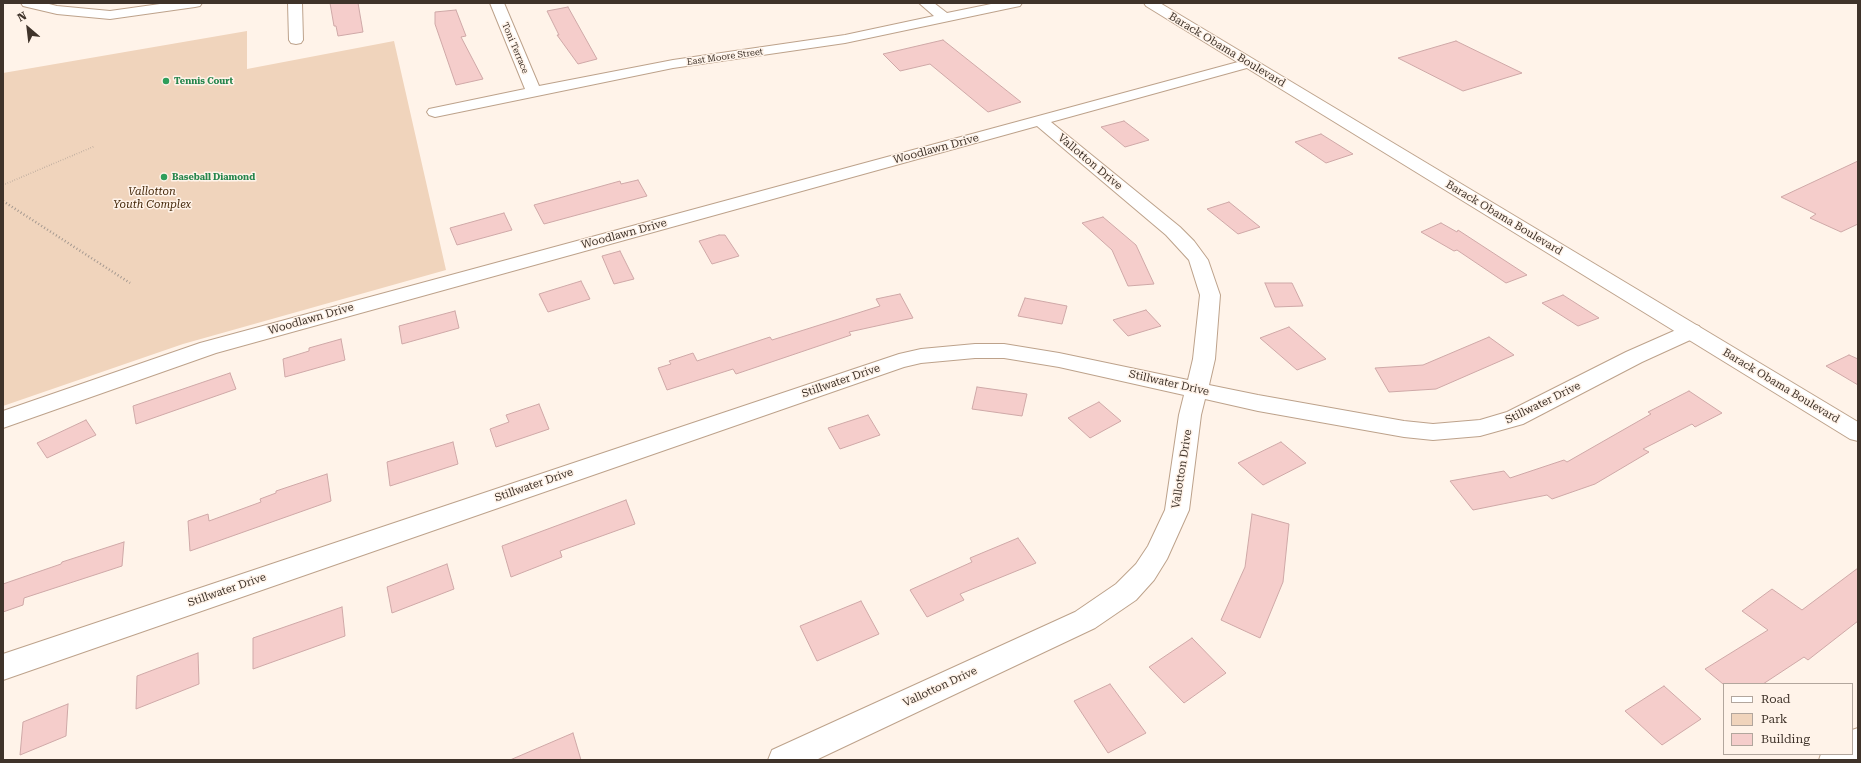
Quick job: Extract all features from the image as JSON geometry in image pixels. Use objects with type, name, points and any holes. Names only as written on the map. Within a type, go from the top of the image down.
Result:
[{"type":"street","points":[[28,3],[57,10],[110,15],[148,11],[195,3]]},
{"type":"street","points":[[295,3],[296,40]]},
{"type":"street","name":"Toni Terrace","points":[[496,3],[534,92]]},
{"type":"street","points":[[926,3],[944,18]]},
{"type":"street","name":"East Moore Street","points":[[435,112],[673,64],[816,44],[1015,3]]},
{"type":"street","name":"Barack Obama Boulevard","points":[[1151,3],[1858,433]]},
{"type":"street","name":"Woodlawn Drive","points":[[3,420],[208,348],[1249,63]]},
{"type":"street","name":"Vallotton Drive","points":[[783,760],[1084,620],[1126,592],[1145,572],[1158,552],[1177,510],[1190,415],[1204,359],[1205,339],[1210,308],[1210,295],[1198,260],[1173,231],[1040,121]]},
{"type":"street","name":"Stillwater Drive","points":[[3,667],[714,424],[921,356],[975,351],[1004,351],[1059,360],[1258,403],[1404,429],[1433,432],[1480,428],[1515,418],[1634,357],[1692,331]]},
{"type":"path","points":[[3,185],[95,146]]},
{"type":"path","points":[[3,201],[130,283]]},
{"type":"green space","name":"Vallotton Youth Complex","points":[[247,31],[247,69],[394,41],[446,270],[183,344],[3,406],[3,73]]},
{"type":"building","points":[[330,3],[358,3],[363,32],[338,36],[336,26],[334,26]]},
{"type":"building","points":[[568,7],[597,59],[578,64],[557,35],[559,35],[547,11]]},
{"type":"building","points":[[456,10],[466,36],[461,37],[483,79],[456,85],[435,24],[435,12]]},
{"type":"building","points":[[943,40],[1021,102],[988,112],[930,64],[900,71],[883,54]]},
{"type":"building","points":[[1456,41],[1522,73],[1463,91],[1398,58]]},
{"type":"building","points":[[1124,121],[1149,140],[1125,147],[1101,127]]},
{"type":"building","points":[[1321,134],[1353,154],[1326,163],[1295,142]]},
{"type":"building","points":[[1858,161],[1858,224],[1841,232],[1810,218],[1816,214],[1781,197]]},
{"type":"building","points":[[638,180],[647,196],[544,224],[534,205],[620,181],[621,184]]},
{"type":"building","points":[[1229,202],[1260,227],[1238,234],[1207,209]]},
{"type":"building","points":[[504,213],[512,230],[457,245],[450,228]]},
{"type":"building","points":[[1103,217],[1136,245],[1154,284],[1128,286],[1112,250],[1082,223]]},
{"type":"building","points":[[1441,223],[1457,232],[1458,230],[1527,275],[1506,283],[1457,250],[1454,251],[1421,232]]},
{"type":"building","points":[[719,235],[725,235],[739,256],[712,264],[699,241]]},
{"type":"building","points":[[620,251],[634,279],[614,284],[602,256]]},
{"type":"building","points":[[581,281],[590,299],[548,312],[539,294]]},
{"type":"building","points":[[1265,283],[1292,283],[1303,306],[1275,307]]},
{"type":"building","points":[[900,294],[913,318],[849,332],[851,335],[736,374],[733,369],[667,390],[658,368],[671,364],[669,361],[693,353],[697,361],[770,337],[772,340],[880,306],[876,299]]},
{"type":"building","points":[[1563,295],[1599,318],[1578,326],[1542,303]]},
{"type":"building","points":[[1025,298],[1067,306],[1062,324],[1018,316]]},
{"type":"building","points":[[1146,310],[1161,326],[1128,336],[1113,320]]},
{"type":"building","points":[[455,311],[459,328],[402,344],[399,326]]},
{"type":"building","points":[[1289,327],[1326,359],[1297,370],[1260,338]]},
{"type":"building","points":[[1489,337],[1514,355],[1436,389],[1389,392],[1375,368],[1423,365]]},
{"type":"building","points":[[341,339],[345,360],[285,377],[283,359],[309,351],[309,348]]},
{"type":"building","points":[[1849,355],[1858,359],[1858,385],[1826,366]]},
{"type":"building","points":[[230,373],[236,389],[136,424],[133,406]]},
{"type":"building","points":[[977,387],[1027,394],[1022,416],[972,409]]},
{"type":"building","points":[[1689,391],[1722,413],[1695,427],[1692,424],[1643,449],[1649,452],[1595,484],[1552,499],[1547,495],[1473,510],[1450,481],[1504,471],[1510,478],[1564,460],[1567,462],[1651,414],[1648,412]]},
{"type":"building","points":[[1099,402],[1121,421],[1090,438],[1068,418]]},
{"type":"building","points":[[539,404],[549,429],[496,447],[490,429],[509,422],[506,415]]},
{"type":"building","points":[[868,415],[880,435],[840,449],[828,428]]},
{"type":"building","points":[[86,420],[96,435],[47,458],[37,443]]},
{"type":"building","points":[[453,442],[458,464],[390,486],[387,462]]},
{"type":"building","points":[[1281,442],[1306,463],[1263,485],[1238,463]]},
{"type":"building","points":[[327,474],[331,501],[190,551],[188,521],[208,514],[209,521],[261,502],[260,499],[276,493],[276,491]]},
{"type":"building","points":[[626,500],[635,524],[560,551],[562,557],[511,577],[502,546]]},
{"type":"building","points":[[1252,514],[1289,524],[1283,582],[1260,638],[1221,620],[1245,567]]},
{"type":"building","points":[[1018,538],[1036,563],[960,594],[964,600],[927,617],[910,590],[972,562],[970,558]]},
{"type":"building","points":[[124,542],[122,566],[24,598],[23,605],[3,612],[3,584],[61,564],[62,562]]},
{"type":"building","points":[[447,564],[454,589],[392,613],[387,587]]},
{"type":"building","points":[[1858,568],[1858,621],[1808,660],[1804,657],[1765,683],[1723,684],[1705,669],[1768,630],[1742,611],[1772,589],[1802,610]]},
{"type":"building","points":[[861,601],[879,634],[817,661],[800,626]]},
{"type":"building","points":[[342,607],[345,636],[253,669],[253,638]]},
{"type":"building","points":[[1192,638],[1226,673],[1184,703],[1149,667]]},
{"type":"building","points":[[198,653],[199,684],[136,709],[137,676]]},
{"type":"building","points":[[1110,684],[1146,733],[1108,753],[1074,701]]},
{"type":"building","points":[[1664,686],[1701,719],[1662,745],[1625,711]]},
{"type":"building","points":[[68,704],[66,736],[20,755],[23,722]]},
{"type":"building","points":[[573,733],[581,760],[510,760]]},
{"type":"place","name":"Tennis Court","points":[[166,81]]},
{"type":"place","name":"Baseball Diamond","points":[[164,177]]}]
